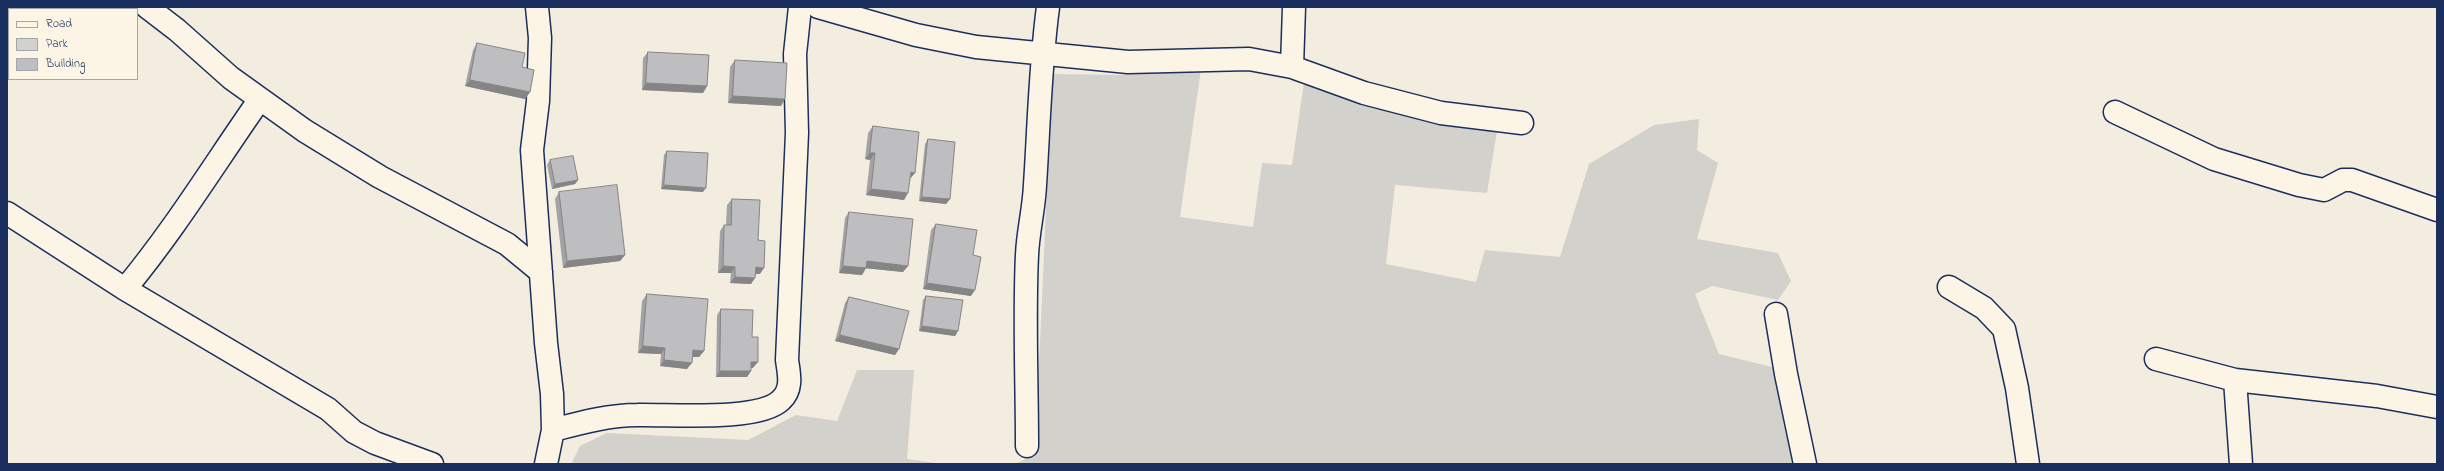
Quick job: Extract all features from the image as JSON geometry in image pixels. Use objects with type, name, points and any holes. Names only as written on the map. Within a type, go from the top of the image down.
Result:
[{"type":"street","points":[[147,7],[177,30],[231,78],[305,131],[380,177],[507,244],[541,272]]},
{"type":"street","points":[[537,7],[540,38],[538,101],[532,150],[546,343],[552,394],[553,430],[546,464]]},
{"type":"street","points":[[553,430],[587,421],[637,414],[721,415],[764,410],[781,401],[789,390],[787,360],[797,133],[795,54],[800,7]]},
{"type":"street","points":[[818,7],[916,35],[976,47],[1042,52],[1128,62],[1249,59],[1292,67],[1364,92],[1441,113],[1522,123]]},
{"type":"street","points":[[1027,446],[1025,324],[1027,257],[1029,226],[1035,187],[1042,52],[1048,7]]},
{"type":"street","points":[[1292,67],[1294,7]]},
{"type":"street","points":[[125,289],[154,254],[190,205],[260,99]]},
{"type":"street","points":[[2115,112],[2214,159],[2292,183],[2324,190],[2343,180],[2352,180],[2437,210]]},
{"type":"street","points":[[7,213],[125,289],[328,409],[354,432],[375,443],[432,464]]},
{"type":"street","points":[[507,244],[537,229]]},
{"type":"street","points":[[1949,287],[1984,308],[2004,329],[2016,388],[2028,464]]},
{"type":"street","points":[[1776,314],[1805,464]]},
{"type":"street","points":[[2156,359],[2235,380],[2377,396],[2437,407]]},
{"type":"street","points":[[2235,380],[2241,464]]},
{"type":"green space","points":[[1201,69],[1180,217],[1253,227],[1262,163],[1292,165],[1304,82],[1497,131],[1487,193],[1395,185],[1386,264],[1476,282],[1485,250],[1560,257],[1589,164],[1654,125],[1699,119],[1697,150],[1718,163],[1697,239],[1778,253],[1791,281],[1778,300],[1712,286],[1695,294],[1719,354],[1776,368],[1798,464],[1015,464],[1035,455],[1052,74],[1120,75]]},
{"type":"green space","points":[[857,370],[914,370],[907,459],[943,464],[571,464],[580,446],[607,433],[748,440],[796,415],[837,421]]},
{"type":"building","points":[[477,43],[525,53],[522,67],[534,70],[530,92],[470,80]]},
{"type":"building","points":[[648,52],[709,55],[707,86],[646,83]]},
{"type":"building","points":[[735,60],[787,63],[785,99],[733,96]]},
{"type":"building","points":[[873,126],[919,132],[915,173],[911,172],[908,193],[871,189],[875,153],[870,153]]},
{"type":"building","points":[[928,139],[955,142],[950,199],[922,197]]},
{"type":"building","points":[[667,151],[708,153],[706,188],[664,185]]},
{"type":"building","points":[[573,156],[578,180],[555,184],[550,160]]},
{"type":"building","points":[[617,185],[625,255],[567,261],[559,192]]},
{"type":"building","points":[[732,199],[760,200],[758,240],[765,241],[764,268],[756,267],[755,278],[735,277],[735,267],[723,266],[724,225],[731,225]]},
{"type":"building","points":[[849,212],[913,219],[908,266],[867,261],[866,268],[843,266]]},
{"type":"building","points":[[936,224],[977,230],[973,255],[981,257],[975,290],[927,283]]},
{"type":"building","points":[[647,294],[708,299],[704,351],[693,350],[692,363],[664,360],[665,348],[643,346]]},
{"type":"building","points":[[926,296],[963,300],[958,331],[922,326]]},
{"type":"building","points":[[849,297],[909,311],[899,349],[840,335]]},
{"type":"building","points":[[721,309],[753,310],[752,337],[758,337],[758,362],[751,362],[751,371],[720,371]]}]
